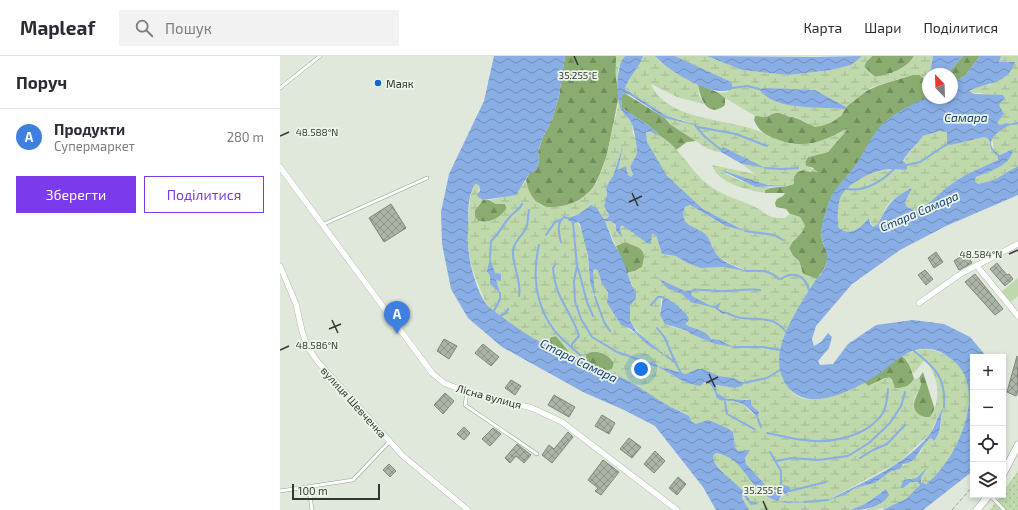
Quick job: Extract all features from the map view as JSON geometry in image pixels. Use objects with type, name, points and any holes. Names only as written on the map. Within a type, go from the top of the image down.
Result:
[{"type":"street","name":"Лісна вулиця","points":[[280,167],[322,226],[432,373],[444,383],[467,392],[532,408],[562,422],[677,510]]},
{"type":"street","points":[[919,303],[962,273],[1018,244]]},
{"type":"street","name":"вулиця Шевченка","points":[[280,266],[296,304],[307,346],[318,362],[403,456],[468,510]]},
{"type":"street","points":[[976,266],[1018,316]]},
{"type":"street","points":[[1006,468],[1018,445]]},
{"type":"street","points":[[977,510],[987,498]]},
{"type":"lane","points":[[280,88],[320,56]]},
{"type":"lane","points":[[322,226],[427,178]]},
{"type":"lane","points":[[467,392],[465,404],[537,454]]},
{"type":"lane","points":[[280,491],[309,488],[353,480],[389,442]]},
{"type":"lane","points":[[309,488],[312,510]]},
{"type":"lane","points":[[992,498],[1004,510]]},
{"type":"path","points":[[952,510],[970,489]]},
{"type":"green space","points":[[565,56],[616,56],[616,78],[619,95],[607,155],[592,190],[578,201],[562,207],[546,207],[535,201],[528,191],[526,180],[529,174],[536,170],[539,162],[538,152],[543,137],[552,120],[559,96]]},
{"type":"green space","points":[[616,56],[625,56],[618,69],[619,89],[616,82]]},
{"type":"green space","points":[[643,56],[655,56],[660,62],[698,84],[699,96],[704,104],[677,97],[651,84],[658,95],[668,104],[694,115],[750,128],[792,144],[818,142],[848,129],[828,152],[808,157],[805,161],[806,166],[819,172],[803,170],[797,172],[794,177],[794,184],[778,186],[757,182],[720,170],[744,182],[770,188],[765,190],[765,193],[742,188],[720,177],[715,172],[712,165],[755,174],[742,164],[759,167],[756,164],[727,149],[720,149],[721,152],[705,147],[676,128],[665,118],[689,122],[665,115],[625,89]]},
{"type":"green space","points":[[675,56],[707,56],[742,70],[789,75],[831,70],[851,65],[862,56],[872,56],[866,62],[864,67],[875,77],[897,71],[911,61],[914,56],[933,56],[931,68],[922,68],[922,77],[920,75],[912,75],[872,87],[846,107],[815,90],[767,88],[774,101],[800,107],[845,109],[840,117],[833,122],[815,127],[796,117],[789,117],[780,113],[774,113],[767,117],[755,116],[719,93],[728,92],[726,80]]},
{"type":"green space","points":[[872,56],[914,56],[911,61],[897,71],[875,77],[864,67],[866,62]]},
{"type":"green space","points":[[963,56],[980,56],[965,76],[958,80],[958,68],[952,68]]},
{"type":"green space","points":[[1001,56],[1018,56],[1018,166],[994,180],[978,184],[975,181],[976,177],[1000,167],[1013,149],[1000,155],[994,151],[992,138],[996,132],[1012,124],[1006,123],[1000,125],[997,123],[1004,114],[991,97],[982,93],[969,91],[978,86],[990,85],[1009,61],[1002,63],[999,62]]},
{"type":"green space","points":[[912,75],[920,75],[922,77],[922,101],[902,110],[883,125],[854,168],[835,191],[830,200],[822,228],[823,242],[828,256],[827,262],[817,279],[803,274],[799,261],[793,256],[789,248],[792,241],[805,226],[800,217],[790,214],[786,209],[776,207],[775,203],[777,199],[785,193],[765,193],[765,190],[788,186],[797,172],[803,170],[811,172],[814,168],[806,166],[805,162],[808,157],[828,152],[846,129],[829,138],[810,144],[781,142],[764,134],[758,128],[754,120],[755,116],[764,117],[773,113],[779,113],[802,120],[808,124],[841,116],[854,99],[872,88]]},
{"type":"green space","points":[[698,84],[719,93],[725,98],[725,105],[714,110],[706,105],[701,96]]},
{"type":"green space","points":[[619,92],[621,110],[632,124],[633,134],[636,140],[637,154],[630,167],[633,173],[631,178],[628,175],[627,169],[618,171],[622,147],[613,176],[606,187],[607,194],[604,206],[609,215],[608,218],[604,219],[596,207],[591,205],[579,214],[571,216],[577,222],[584,237],[590,282],[593,279],[593,271],[595,269],[598,271],[600,278],[608,292],[607,303],[618,321],[661,353],[636,329],[629,315],[629,309],[636,296],[627,273],[642,267],[644,261],[643,252],[639,248],[625,242],[616,246],[605,221],[611,221],[622,232],[620,228],[622,225],[626,225],[633,234],[651,237],[652,234],[656,235],[662,254],[676,256],[687,263],[701,268],[723,267],[744,270],[720,258],[715,253],[706,236],[701,231],[685,222],[683,219],[683,214],[685,207],[690,205],[715,220],[742,229],[703,209],[666,176],[647,142],[646,132],[664,138],[679,152],[705,182],[717,191],[757,208],[772,217],[785,218],[790,214],[800,217],[805,226],[804,229],[789,248],[793,256],[799,261],[803,274],[817,279],[792,318],[780,353],[787,384],[796,395],[805,399],[826,398],[847,390],[864,381],[868,386],[889,377],[892,379],[895,388],[901,388],[908,385],[914,379],[919,378],[921,384],[914,399],[914,407],[920,415],[930,417],[934,410],[937,395],[936,380],[933,373],[925,360],[913,374],[908,361],[902,356],[914,351],[925,349],[936,351],[953,360],[960,367],[966,376],[969,386],[969,402],[964,427],[959,442],[950,457],[933,478],[923,484],[921,480],[921,473],[915,478],[910,478],[908,485],[911,482],[918,482],[920,484],[915,491],[903,501],[881,509],[866,510],[880,504],[882,491],[865,504],[850,510],[749,510],[742,498],[742,494],[747,501],[750,501],[747,496],[729,479],[713,460],[713,456],[716,453],[728,457],[738,464],[763,491],[773,498],[778,500],[780,497],[786,495],[775,489],[769,489],[746,464],[745,458],[749,451],[738,451],[735,447],[733,432],[730,429],[696,424],[691,421],[686,413],[674,409],[617,375],[606,371],[612,369],[614,364],[609,357],[602,353],[594,352],[586,354],[586,360],[589,364],[572,358],[570,353],[556,336],[550,337],[550,348],[510,324],[489,307],[477,283],[469,250],[468,223],[471,194],[475,184],[479,185],[478,197],[483,200],[475,210],[475,217],[478,221],[482,222],[495,219],[502,215],[507,208],[505,204],[496,204],[489,200],[515,192],[526,180],[528,189],[533,198],[544,206],[549,207],[565,205],[578,201],[596,184],[606,159],[617,109]],"holes":[[[666,298],[672,304],[684,310],[685,324],[709,336],[711,339],[719,340],[732,346],[715,344],[691,334],[688,331],[672,327],[660,315],[661,299]],[[659,367],[686,374],[703,369],[719,376],[734,378],[742,386],[735,388],[716,385],[717,393],[727,399],[748,399],[750,405],[759,412],[758,418],[741,403],[716,397],[715,391],[708,383],[697,385],[686,383]],[[943,409],[940,430],[934,441],[931,438],[924,443],[921,452],[907,464],[891,470],[875,483],[855,488],[845,495],[831,498],[899,462],[930,434],[939,414]]]},
{"type":"green space","points":[[624,93],[665,118],[670,124],[696,141],[687,142],[676,150],[648,125],[622,108],[621,97]]},
{"type":"green space","points":[[941,131],[947,132],[951,145],[984,137],[989,139],[991,149],[998,157],[998,160],[965,175],[947,187],[929,203],[915,210],[907,207],[905,202],[908,190],[892,200],[886,207],[878,224],[873,227],[869,218],[862,226],[849,233],[838,227],[839,202],[844,192],[850,185],[857,180],[875,172],[885,170],[901,171],[907,155],[923,136]]},
{"type":"green space","points":[[483,200],[489,200],[496,204],[505,204],[507,208],[501,215],[491,221],[478,221],[475,217],[475,210]]},
{"type":"green space","points":[[625,242],[639,248],[643,252],[644,256],[642,267],[627,273],[616,246]]},
{"type":"green space","points":[[1018,278],[1018,296],[1011,302],[1001,292]]},
{"type":"green space","points":[[556,336],[570,353],[572,358],[550,348],[549,341],[551,337]]},
{"type":"green space","points":[[593,351],[608,356],[614,364],[612,369],[606,371],[589,364],[586,360],[586,354]]},
{"type":"green space","points":[[902,356],[909,364],[914,379],[910,384],[904,387],[895,388],[892,382],[885,378],[868,386],[865,384],[864,381],[892,361]]},
{"type":"green space","points":[[923,372],[935,410],[931,417],[923,418],[915,410],[914,402],[921,384],[919,378]]},
{"type":"green space","points":[[1018,471],[1018,510],[990,510],[999,498],[1006,498],[1006,488]]},
{"type":"water","name":"Стара Самара","points":[[494,56],[565,56],[559,96],[552,120],[543,137],[538,151],[539,162],[536,170],[529,174],[516,195],[483,200],[478,197],[477,194],[480,191],[479,185],[475,184],[472,190],[468,208],[468,250],[475,281],[483,299],[494,311],[531,337],[629,381],[669,406],[688,415],[691,421],[696,424],[708,420],[731,430],[733,432],[735,447],[738,451],[750,450],[745,458],[746,464],[769,489],[775,489],[781,484],[790,487],[790,491],[780,497],[778,501],[771,499],[761,492],[752,483],[738,464],[728,457],[716,453],[713,456],[714,462],[723,473],[747,495],[750,501],[759,504],[751,505],[742,494],[742,498],[749,510],[716,510],[703,487],[655,426],[624,410],[583,392],[502,347],[468,318],[451,289],[442,244],[441,212],[449,174],[484,101]]},
{"type":"water","points":[[625,56],[643,56],[625,89],[665,115],[695,125],[665,118],[630,95],[624,93],[621,97],[622,108],[648,125],[661,137],[651,132],[646,132],[647,142],[667,176],[703,209],[745,231],[726,226],[690,205],[685,207],[683,213],[685,221],[706,235],[718,256],[729,264],[746,271],[723,267],[701,268],[687,263],[676,256],[662,254],[656,235],[652,234],[651,244],[647,243],[622,225],[620,228],[622,238],[616,230],[616,225],[611,221],[605,221],[613,242],[622,258],[632,286],[636,292],[636,298],[630,306],[630,320],[636,331],[666,356],[648,345],[631,329],[621,325],[607,303],[608,292],[602,284],[598,271],[595,269],[593,271],[595,297],[590,282],[588,256],[580,224],[578,222],[573,223],[568,220],[568,218],[579,214],[591,205],[596,207],[604,219],[608,218],[609,215],[604,206],[607,194],[606,187],[613,176],[623,145],[618,170],[626,166],[628,175],[631,177],[633,174],[630,167],[637,153],[635,137],[631,122],[620,107],[618,95],[618,73]]},
{"type":"water","points":[[655,56],[675,56],[731,82],[733,88],[725,91],[704,87],[680,76]]},
{"type":"water","points":[[707,56],[862,56],[851,65],[831,70],[789,75],[742,70]]},
{"type":"water","points":[[933,56],[963,56],[952,68],[931,68]]},
{"type":"water","name":"Самара","points":[[980,56],[1001,56],[999,62],[1015,62],[1012,69],[1002,79],[969,91],[974,94],[1003,95],[1005,98],[999,105],[1004,114],[997,123],[1000,125],[1006,123],[1013,124],[1003,129],[994,136],[991,141],[991,145],[994,150],[1000,155],[1013,149],[1008,160],[999,167],[976,177],[975,181],[978,184],[994,180],[1018,166],[1018,195],[946,226],[900,250],[852,284],[816,326],[812,339],[814,346],[821,342],[828,333],[832,337],[829,348],[818,361],[820,365],[833,364],[848,344],[876,325],[913,320],[944,324],[970,337],[984,354],[970,354],[970,473],[923,510],[882,510],[906,499],[920,485],[918,482],[911,482],[903,488],[900,488],[904,480],[916,478],[927,468],[921,477],[921,482],[926,484],[938,473],[949,458],[959,440],[966,421],[969,402],[968,384],[961,369],[944,354],[932,349],[914,350],[907,353],[877,375],[855,388],[828,398],[815,399],[803,398],[792,392],[784,381],[780,369],[779,356],[787,329],[801,303],[821,274],[827,262],[821,231],[830,199],[835,190],[853,169],[877,130],[886,121],[900,111],[922,100],[922,104],[958,104],[958,80],[965,76]],"holes":[[[940,131],[947,132],[947,144],[951,145],[984,137],[989,139],[991,149],[998,157],[998,160],[965,175],[947,187],[929,203],[915,210],[907,207],[905,202],[912,188],[899,195],[888,207],[878,224],[873,227],[869,218],[862,225],[851,232],[847,232],[838,227],[839,202],[843,194],[852,184],[877,171],[886,169],[907,169],[907,165],[903,161],[907,154],[923,136]]]},
{"type":"water","points":[[759,89],[815,90],[846,107],[845,109],[823,108],[786,104],[775,101],[766,96]]},
{"type":"water","points":[[723,147],[765,168],[742,164],[721,152],[720,149]]},
{"type":"water","points":[[718,169],[768,185],[788,186],[756,187]]},
{"type":"water","points":[[490,258],[495,273],[501,274],[501,281],[496,280],[500,293],[490,284],[490,276],[487,271]]},
{"type":"water","points":[[659,279],[685,291],[693,290],[691,293],[692,296],[711,306],[715,306],[721,302],[718,309],[727,313],[723,314],[715,308],[691,302],[682,294],[667,288]]},
{"type":"water","points":[[663,297],[674,303],[686,313],[689,320],[685,324],[702,331],[711,339],[719,340],[734,347],[715,344],[691,334],[688,331],[665,324],[660,315]]},
{"type":"water","points":[[657,366],[686,374],[697,369],[703,369],[719,376],[734,378],[743,383],[742,386],[735,388],[716,385],[717,393],[727,399],[751,400],[751,405],[759,412],[758,419],[751,410],[740,403],[731,400],[718,399],[713,388],[709,384],[705,382],[700,386],[686,383]]},
{"type":"water","points":[[944,407],[937,437],[934,441],[931,438],[927,441],[912,461],[903,464],[900,469],[891,471],[875,483],[855,488],[845,495],[828,500],[869,480],[908,456],[929,435]]},
{"type":"water","points":[[886,489],[889,495],[882,503],[866,509],[850,510],[865,504]]},
{"type":"building","points":[[391,204],[406,228],[384,242],[369,218]]},
{"type":"building","points":[[936,252],[943,262],[934,268],[928,258]]},
{"type":"building","points":[[966,253],[972,263],[959,270],[954,261]]},
{"type":"building","points":[[997,263],[1007,275],[1009,274],[1013,279],[1005,286],[990,269]]},
{"type":"building","points":[[925,270],[933,279],[926,285],[918,275]]},
{"type":"building","points":[[975,274],[1003,309],[995,315],[965,282]]},
{"type":"building","points":[[444,339],[457,346],[449,359],[437,351]]},
{"type":"building","points":[[483,344],[499,357],[491,366],[475,353]]},
{"type":"building","points":[[1017,356],[1018,391],[1016,396],[1007,392]]},
{"type":"building","points":[[511,380],[521,386],[515,395],[505,388]]},
{"type":"building","points":[[445,393],[454,401],[443,414],[434,405]]},
{"type":"building","points":[[554,395],[575,407],[569,417],[548,405]]},
{"type":"building","points":[[602,415],[615,423],[609,434],[595,426]]},
{"type":"building","points":[[464,427],[470,433],[464,440],[457,434]]},
{"type":"building","points":[[493,428],[501,434],[490,446],[482,439]]},
{"type":"building","points":[[568,432],[573,437],[552,463],[542,455],[549,445],[554,449]]},
{"type":"building","points":[[629,438],[641,447],[632,458],[620,449]]},
{"type":"building","points":[[517,444],[531,455],[524,463],[516,456],[510,463],[505,458]]},
{"type":"building","points":[[655,451],[665,461],[654,473],[644,464]]},
{"type":"building","points":[[603,460],[619,472],[601,495],[595,491],[598,488],[588,480]]},
{"type":"building","points":[[389,464],[396,471],[390,477],[383,470]]},
{"type":"building","points":[[678,477],[686,484],[677,495],[669,488]]},
{"type":"waterway","points":[[733,88],[747,86],[759,89]]},
{"type":"waterway","points":[[1013,124],[1018,123]]},
{"type":"waterway","points":[[695,125],[704,136],[720,149]]},
{"type":"waterway","points":[[698,127],[736,134],[767,146]]},
{"type":"waterway","points":[[907,165],[920,162],[947,144]]},
{"type":"waterway","points":[[765,168],[798,168]]},
{"type":"waterway","points":[[847,189],[861,189],[873,185],[894,169]]},
{"type":"waterway","points":[[490,258],[491,241],[522,204]]},
{"type":"waterway","points":[[519,296],[520,290],[513,250],[515,243],[527,226],[529,210]]},
{"type":"waterway","points":[[561,242],[559,225],[561,219],[564,217],[568,218]]},
{"type":"waterway","points":[[546,235],[555,222],[560,220]]},
{"type":"waterway","points":[[573,223],[577,266],[574,281],[575,301],[581,319],[592,337],[617,352],[657,366]]},
{"type":"waterway","points":[[745,231],[774,235],[783,240]]},
{"type":"waterway","name":"Стара Самара","points":[[539,245],[536,279],[539,300],[543,310],[558,335],[589,364]]},
{"type":"waterway","name":"Стара Самара","points":[[555,265],[553,268],[557,288],[579,336],[572,344],[572,348]]},
{"type":"waterway","points":[[578,268],[587,302],[593,316]]},
{"type":"waterway","points":[[746,271],[768,272],[779,279]]},
{"type":"waterway","points":[[781,279],[790,275],[799,276],[808,286],[809,291]]},
{"type":"waterway","points":[[693,290],[760,290]]},
{"type":"waterway","points":[[494,311],[500,299],[500,293]]},
{"type":"waterway","points":[[595,297],[604,322],[610,331]]},
{"type":"waterway","points":[[651,305],[658,297],[663,297]]},
{"type":"waterway","points":[[500,316],[506,313],[508,309]]},
{"type":"waterway","points":[[727,313],[740,318],[772,321],[777,323],[786,332]]},
{"type":"waterway","points":[[657,328],[665,338],[675,362]]},
{"type":"waterway","points":[[734,347],[763,347],[780,350]]},
{"type":"waterway","points":[[914,351],[938,374],[943,388],[944,407]]},
{"type":"waterway","points":[[666,356],[675,362],[681,373]]},
{"type":"waterway","points":[[743,383],[767,378],[780,370]]},
{"type":"waterway","points":[[767,433],[795,439],[814,441],[836,440],[847,437],[868,428],[883,413],[887,401],[888,389]]},
{"type":"waterway","points":[[776,461],[792,458],[818,460],[848,456],[869,443],[890,423],[901,406],[905,392]]},
{"type":"waterway","points":[[725,402],[727,414],[754,429]]},
{"type":"waterway","points":[[758,419],[761,427]]},
{"type":"waterway","points":[[860,458],[887,444],[905,425]]},
{"type":"waterway","points":[[770,452],[781,471],[781,484]]},
{"type":"waterway","points":[[790,491],[826,482]]},
{"type":"waterway","points":[[804,502],[828,500]]},
{"type":"place","name":"Маяк","points":[[378,83]]},
{"type":"place","name":"Продукти","points":[[397,334]]}]
